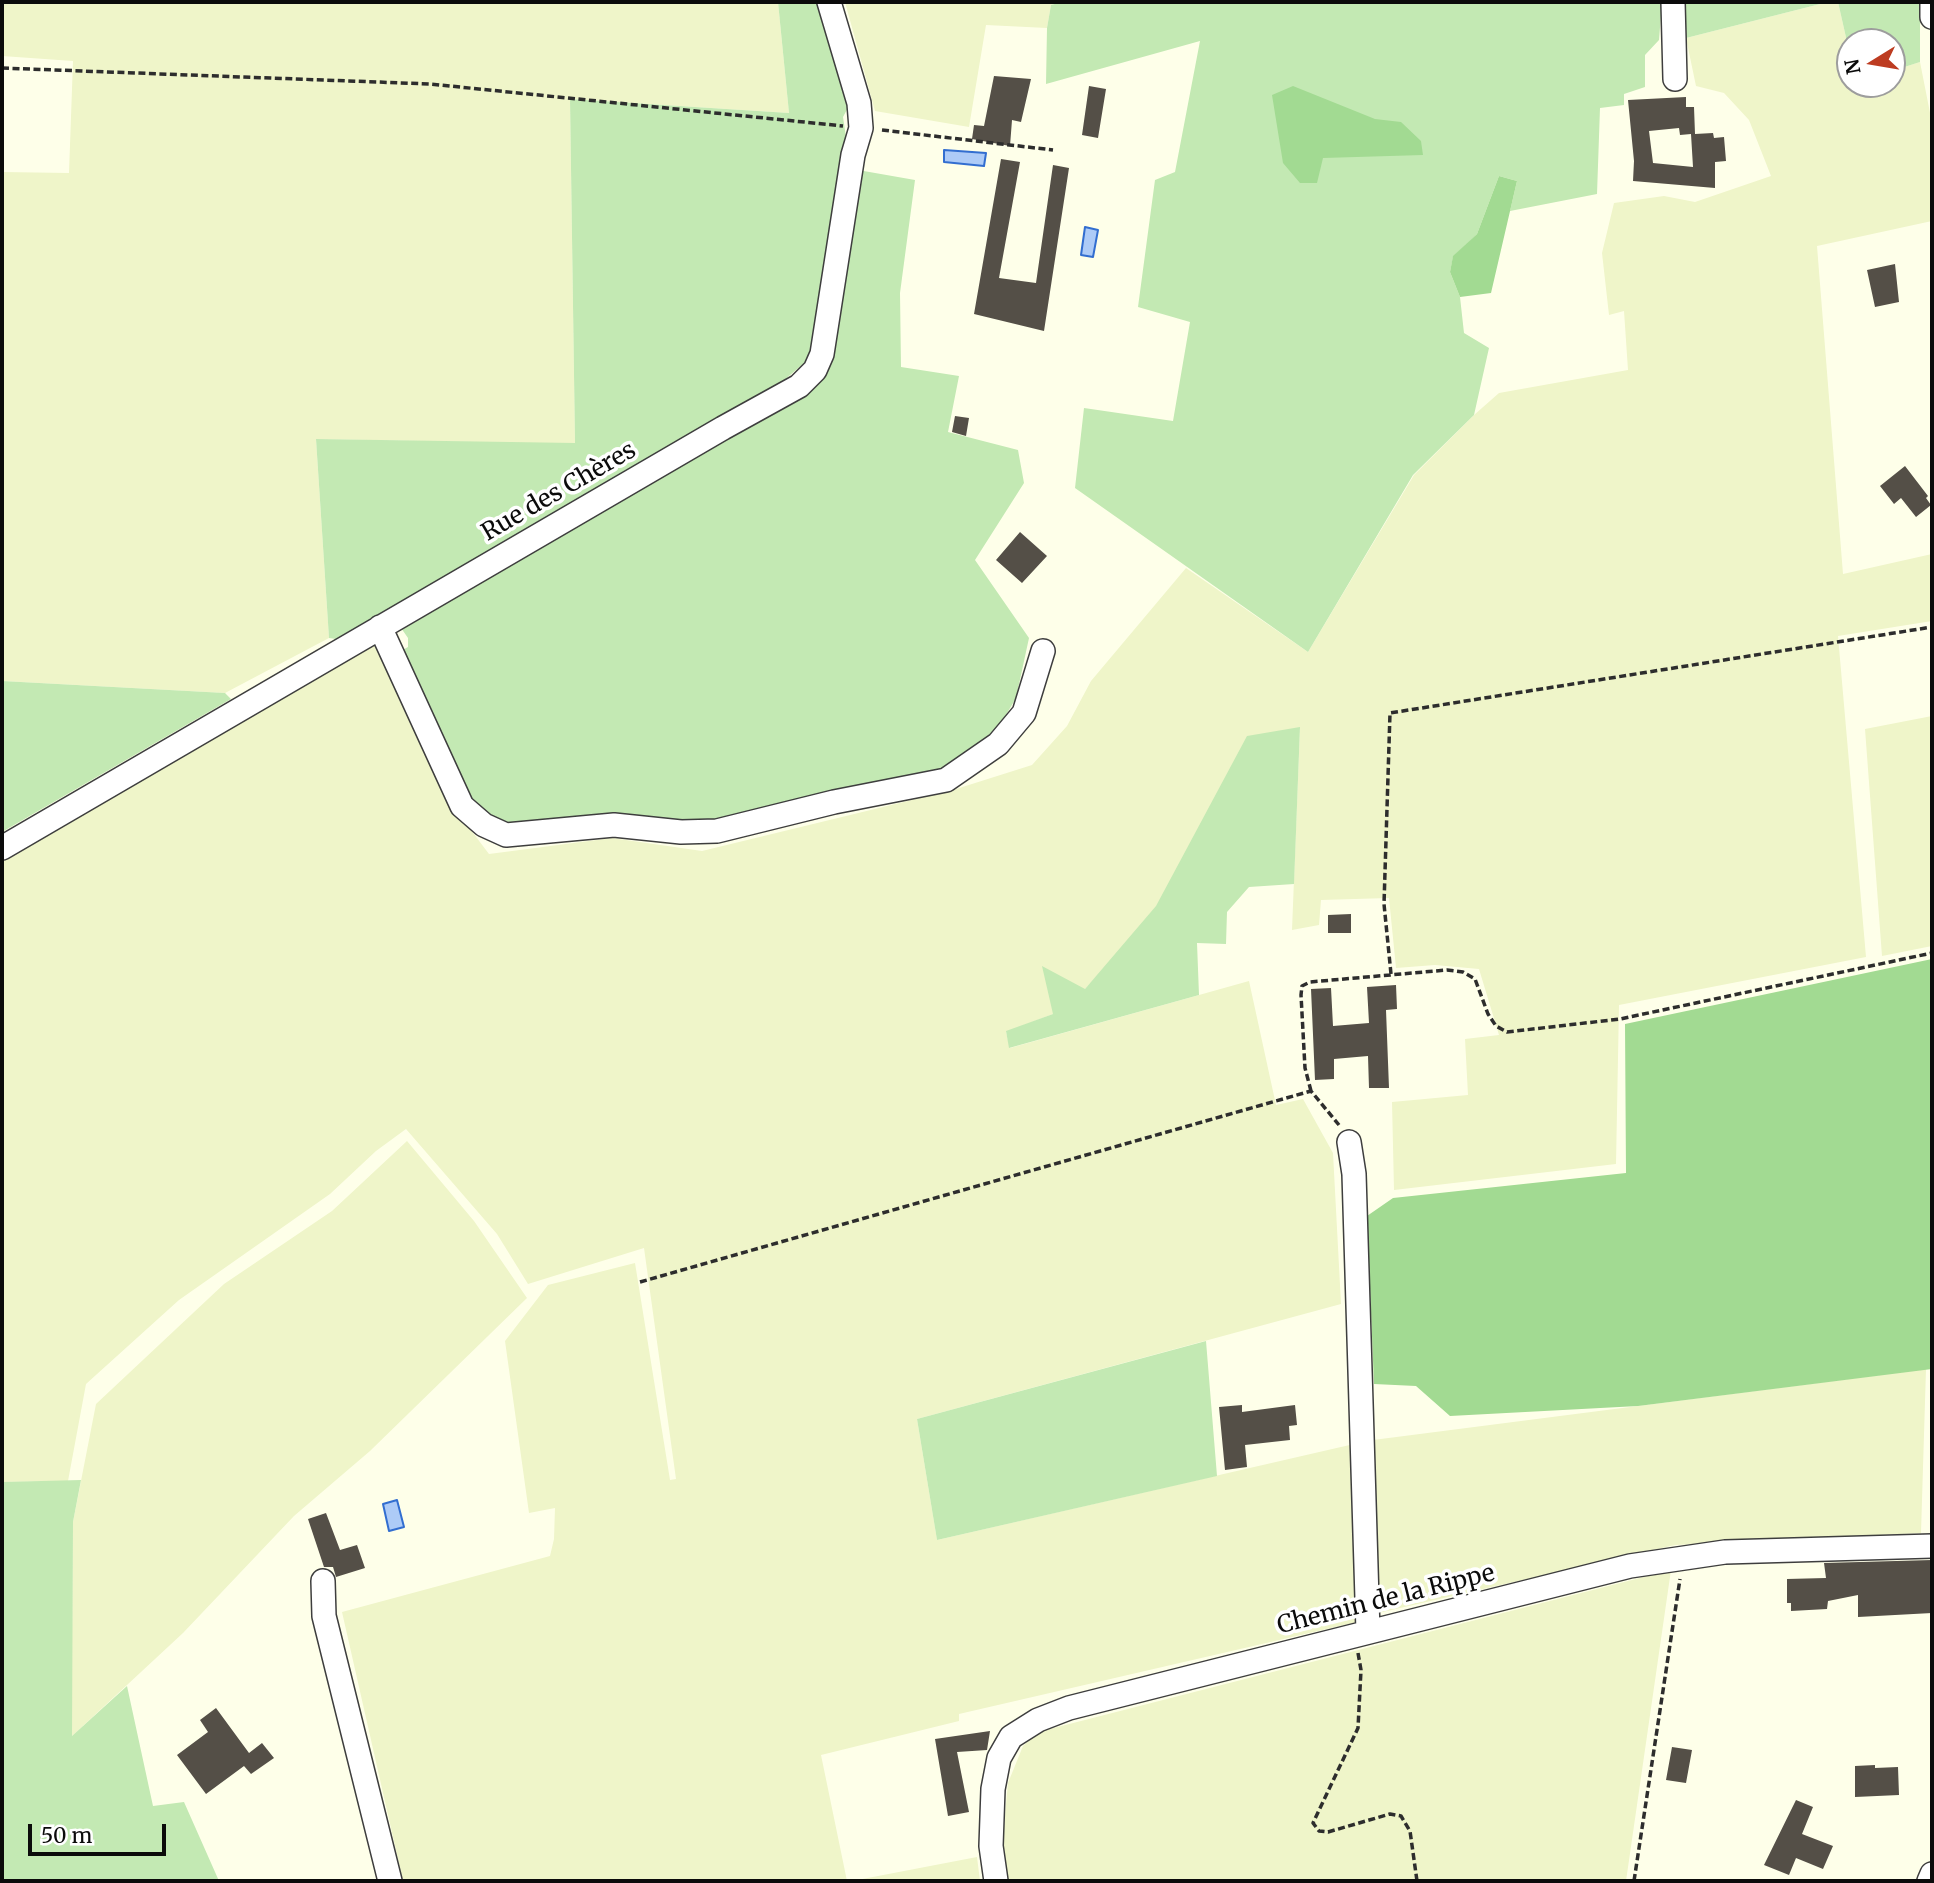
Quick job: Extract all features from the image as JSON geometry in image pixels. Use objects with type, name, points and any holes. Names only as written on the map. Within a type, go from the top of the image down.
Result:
[{"type":"street","name":"Rue des Chères","points":[[2,849],[799,386],[815,370],[822,354],[853,155],[861,128],[859,103],[829,2]]},
{"type":"street","points":[[1673,2],[1675,79]]},
{"type":"street","points":[[1932,2],[1932,17]]},
{"type":"street","points":[[380,627],[463,806],[484,825],[506,835],[614,825],[681,832],[718,831],[834,802],[946,780],[998,744],[1024,713],[1043,651]]},
{"type":"street","points":[[1349,1142],[1354,1174],[1362,1633]]},
{"type":"street","name":"Chemin de la Rippe","points":[[996,1881],[991,1846],[993,1789],[999,1758],[1011,1737],[1038,1720],[1069,1708],[1630,1566],[1725,1552],[1932,1546]]},
{"type":"street","points":[[323,1581],[324,1616],[390,1881]]},
{"type":"street","points":[[1929,1881],[1932,1874]]},
{"type":"path","points":[[2,68],[430,84],[1054,150]]},
{"type":"path","points":[[1391,974],[1384,904],[1390,713],[1932,627]]},
{"type":"path","points":[[1349,1142],[1311,1091],[1305,1068],[1302,986],[1310,982],[1447,970],[1463,972],[1475,979],[1488,1014],[1496,1026],[1507,1032],[1620,1019],[1932,953]]},
{"type":"path","points":[[640,1282],[1311,1091]]},
{"type":"path","points":[[1634,1881],[1681,1570],[1692,1556]]},
{"type":"path","points":[[1362,1633],[1358,1728],[1313,1823],[1319,1831],[1328,1832],[1390,1814],[1401,1816],[1410,1831],[1416,1881]]},
{"type":"green space","points":[[2,2],[778,2],[789,113],[570,99],[575,444],[316,439],[329,638],[225,693],[2,681],[2,172],[69,173],[73,61],[2,56]]},
{"type":"green space","points":[[778,2],[823,2],[851,102],[843,117],[847,144],[816,353],[783,381],[336,639],[329,638],[316,439],[575,443],[570,99],[789,113]]},
{"type":"green space","points":[[845,2],[1062,2],[1051,5],[1047,28],[986,25],[969,127],[875,111]]},
{"type":"green space","points":[[1062,2],[1662,2],[1659,40],[1645,55],[1645,87],[1624,94],[1624,105],[1600,108],[1597,194],[1510,211],[1517,181],[1499,176],[1477,234],[1453,257],[1450,272],[1460,297],[1464,333],[1489,348],[1474,415],[1413,475],[1308,652],[1075,488],[1084,408],[1173,421],[1190,322],[1138,307],[1155,180],[1175,172],[1200,41],[1046,84],[1047,28],[1051,5]]},
{"type":"green space","points":[[1680,2],[1828,2],[1686,38],[1679,33]]},
{"type":"green space","points":[[1828,2],[1838,2],[1844,28],[1836,28],[1836,98],[1906,98],[1906,66],[1920,62],[1932,123],[1932,221],[1817,246],[1843,574],[1932,554],[1932,621],[1838,636],[1866,957],[1619,1005],[1616,1164],[1394,1190],[1392,1102],[1468,1095],[1465,1039],[1499,1035],[1479,969],[1435,965],[1396,968],[1389,898],[1321,900],[1319,925],[1292,930],[1300,728],[1124,947],[1085,989],[1053,1014],[1006,1032],[1010,1048],[1249,981],[1276,1105],[1303,1099],[1333,1153],[1341,1304],[917,1419],[937,1540],[1354,1444],[1357,1622],[959,1714],[959,1721],[821,1755],[847,1881],[403,1881],[342,1612],[550,1556],[554,1539],[555,1508],[529,1513],[505,1341],[548,1285],[635,1263],[670,1480],[676,1479],[644,1248],[528,1284],[497,1234],[406,1129],[376,1151],[330,1194],[179,1300],[86,1384],[68,1481],[2,1482],[2,859],[376,640],[461,817],[489,854],[612,838],[702,851],[953,790],[1032,765],[1067,726],[1091,681],[1186,568],[1308,652],[1414,475],[1474,415],[1499,393],[1628,370],[1624,311],[1609,315],[1602,253],[1614,203],[1664,196],[1695,202],[1771,176],[1749,120],[1724,93],[1696,86],[1686,38]]},
{"type":"green space","points":[[1838,2],[1920,2],[1920,62],[1906,66],[1906,28],[1844,28]]},
{"type":"green space","points":[[1293,86],[1375,119],[1401,122],[1421,141],[1423,155],[1323,158],[1317,183],[1300,183],[1283,163],[1272,95]]},
{"type":"green space","points":[[858,170],[915,180],[900,293],[901,367],[959,376],[948,432],[1018,450],[1024,483],[975,560],[1029,638],[1016,698],[997,730],[960,760],[928,776],[731,823],[502,828],[462,792],[399,652],[408,647],[408,638],[399,625],[806,393]]},
{"type":"green space","points":[[1499,176],[1517,181],[1491,293],[1460,297],[1450,272],[1453,256],[1477,234]]},
{"type":"green space","points":[[2,681],[225,693],[231,699],[2,832]]},
{"type":"green space","points":[[1932,716],[1932,946],[1882,956],[1865,729]]},
{"type":"green space","points":[[1300,727],[1294,884],[1249,887],[1227,912],[1226,944],[1197,943],[1199,995],[1009,1048],[1006,1031],[1053,1014],[1042,966],[1085,989],[1156,906],[1247,736]]},
{"type":"green space","points":[[1932,959],[1932,1369],[1638,1406],[1450,1416],[1416,1386],[1374,1384],[1367,1216],[1393,1198],[1626,1173],[1625,1024]]},
{"type":"green space","points":[[407,1141],[474,1221],[527,1298],[370,1451],[294,1516],[183,1633],[71,1737],[73,1522],[96,1404],[224,1284],[332,1211]]},
{"type":"green space","points":[[1206,1341],[1217,1476],[937,1540],[917,1419]]},
{"type":"green space","points":[[1926,1369],[1921,1533],[1675,1545],[1374,1614],[1373,1440]]},
{"type":"green space","points":[[81,1480],[73,1522],[72,1736],[127,1686],[153,1806],[184,1802],[219,1881],[2,1881],[2,1482]]},
{"type":"green space","points":[[1671,1570],[1626,1881],[1007,1881],[1003,1837],[1008,1783],[1023,1746],[1038,1732]]},
{"type":"green space","points":[[977,1857],[980,1881],[852,1881]]},
{"type":"water","points":[[944,150],[986,153],[984,166],[944,162]]},
{"type":"water","points":[[1085,227],[1098,230],[1093,257],[1081,255]]},
{"type":"water","points":[[397,1500],[404,1527],[389,1531],[383,1504]]},
{"type":"building","points":[[994,76],[1031,79],[1021,122],[1012,120],[1010,146],[972,139],[974,125],[984,126]]},
{"type":"building","points":[[1089,86],[1106,89],[1098,138],[1082,135]]},
{"type":"building","points":[[1686,97],[1686,107],[1694,107],[1695,134],[1713,133],[1714,138],[1724,137],[1726,161],[1715,162],[1715,188],[1633,181],[1634,161],[1628,100]],"holes":[[[1679,128],[1680,135],[1691,134],[1693,167],[1653,163],[1649,131]]]},
{"type":"building","points":[[1001,159],[1020,162],[999,278],[1036,283],[1053,165],[1069,168],[1044,331],[974,314]]},
{"type":"building","points":[[1895,264],[1899,302],[1875,307],[1867,270]]},
{"type":"building","points":[[955,416],[969,418],[966,436],[952,432]]},
{"type":"building","points":[[1905,466],[1928,496],[1926,498],[1931,505],[1916,517],[1901,498],[1894,504],[1880,486]]},
{"type":"building","points":[[1020,532],[1047,556],[1022,583],[996,560]]},
{"type":"building","points":[[1351,914],[1351,933],[1328,933],[1328,915]]},
{"type":"building","points":[[1396,985],[1397,1009],[1386,1010],[1389,1088],[1369,1088],[1368,1056],[1334,1059],[1334,1079],[1315,1080],[1311,989],[1331,988],[1333,1026],[1369,1023],[1367,987]]},
{"type":"building","points":[[1242,1405],[1242,1412],[1295,1405],[1297,1425],[1289,1426],[1290,1440],[1245,1445],[1247,1467],[1225,1470],[1219,1407]]},
{"type":"building","points":[[326,1513],[340,1550],[357,1545],[365,1568],[336,1577],[333,1567],[324,1567],[308,1519]]},
{"type":"building","points":[[1932,1560],[1932,1613],[1858,1617],[1858,1595],[1828,1601],[1827,1609],[1791,1611],[1791,1603],[1787,1603],[1787,1579],[1826,1578],[1824,1563]]},
{"type":"building","points":[[216,1708],[249,1753],[262,1743],[274,1758],[251,1774],[244,1766],[206,1794],[177,1755],[208,1732],[200,1720]]},
{"type":"building","points":[[990,1731],[987,1750],[957,1752],[969,1812],[948,1816],[935,1739]]},
{"type":"building","points":[[1672,1747],[1692,1750],[1686,1783],[1666,1780]]},
{"type":"building","points":[[1875,1765],[1875,1768],[1898,1767],[1899,1795],[1855,1797],[1855,1766]]},
{"type":"building","points":[[1796,1800],[1813,1807],[1802,1834],[1833,1846],[1823,1869],[1796,1858],[1789,1875],[1764,1865]]}]
